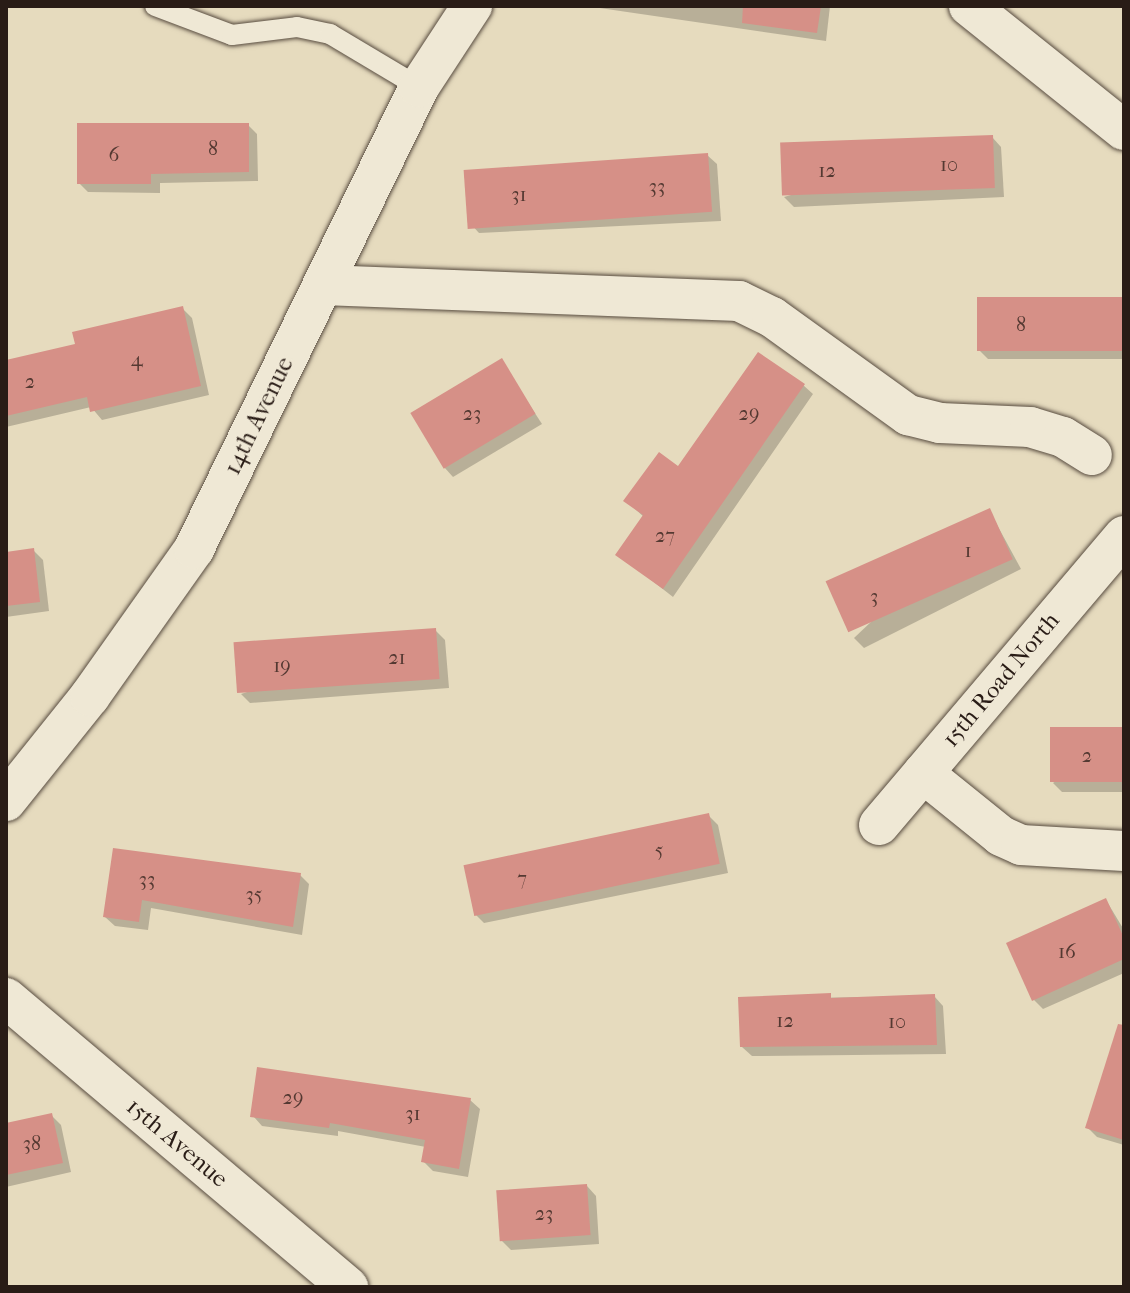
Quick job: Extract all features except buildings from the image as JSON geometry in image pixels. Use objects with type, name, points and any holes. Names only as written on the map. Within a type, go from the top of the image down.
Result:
[{"type":"street","name":"14th Avenue","points":[[6,801],[90,696],[194,549],[419,87],[472,6]]},
{"type":"street","points":[[969,6],[1124,130]]},
{"type":"street","points":[[323,285],[739,301],[772,317],[908,415],[940,423],[1047,431],[1092,455]]},
{"type":"street","name":"15th Road North","points":[[879,825],[1124,536]]},
{"type":"street","points":[[923,773],[1001,836],[1021,845],[1124,851]]},
{"type":"street","name":"15th Avenue","points":[[6,998],[348,1287]]},
{"type":"lane","points":[[155,6],[232,35],[297,27],[330,34],[419,87]]}]
